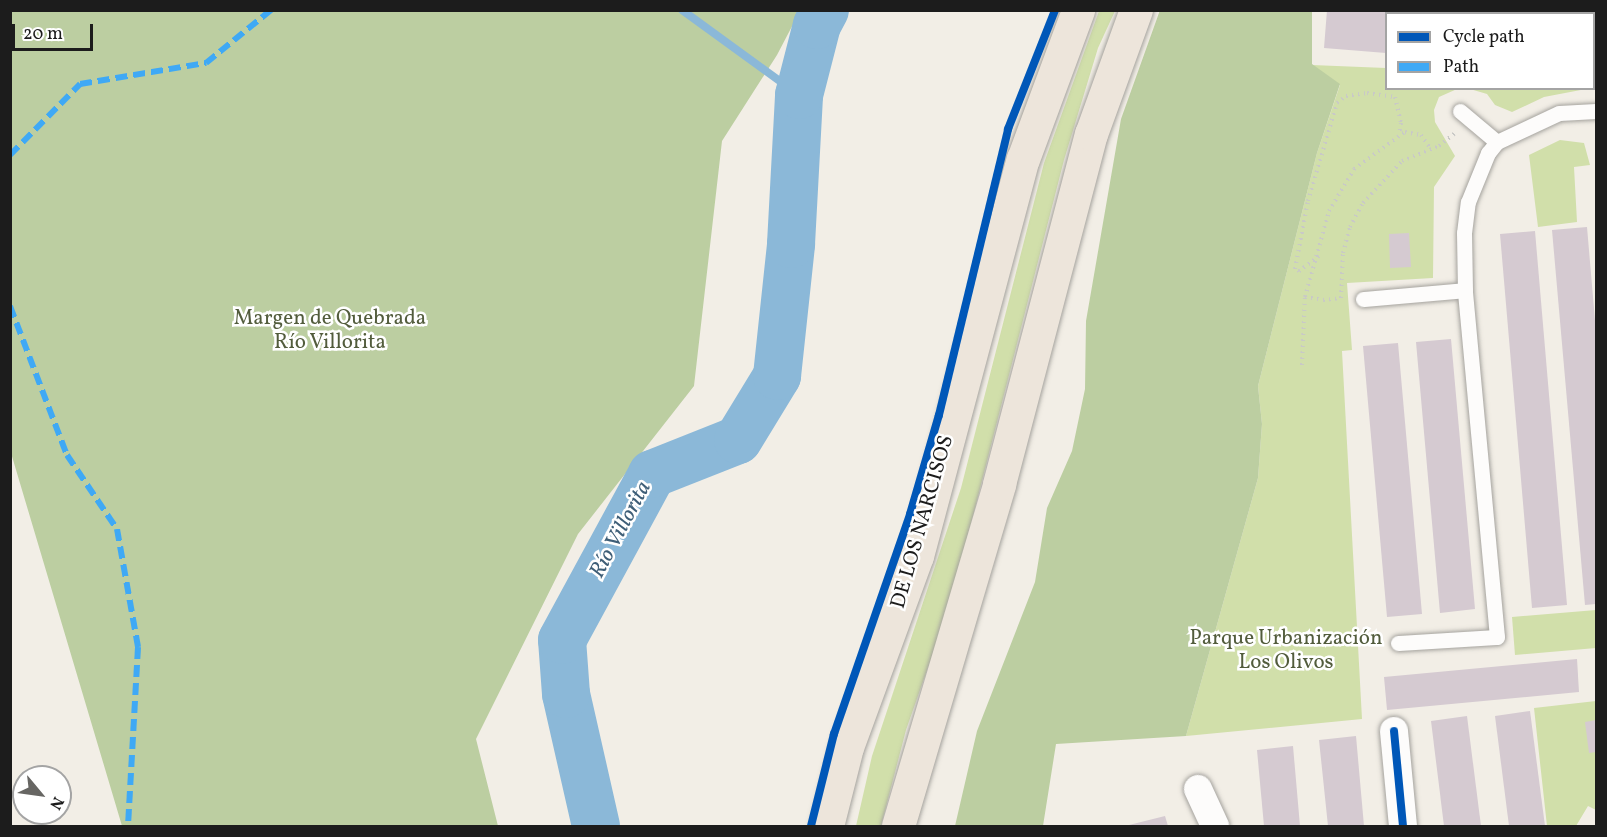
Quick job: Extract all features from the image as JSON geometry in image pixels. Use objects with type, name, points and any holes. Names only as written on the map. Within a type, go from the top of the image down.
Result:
[{"type":"main road","name":"DE LOS NARCISOS","points":[[827,826],[847,747],[917,556],[1023,159],[1078,10]]},
{"type":"main road","points":[[898,826],[999,484],[1091,134],[1136,10]]},
{"type":"street","points":[[1394,731],[1403,826]]},
{"type":"street","points":[[1198,789],[1215,826]]},
{"type":"lane","points":[[1398,643],[1497,637],[1465,290],[1464,233],[1468,202],[1488,153],[1497,142],[1559,113],[1596,111]]},
{"type":"lane","points":[[1465,116],[1497,142]]},
{"type":"lane","points":[[1363,299],[1465,290]]},
{"type":"path","points":[[1319,256],[1299,271],[1295,269],[1308,201],[1337,103],[1346,96],[1367,93],[1395,97],[1401,123],[1399,135]]},
{"type":"path","points":[[1305,297],[1323,300],[1341,298],[1343,253],[1350,228],[1364,203],[1402,161],[1439,146],[1465,116]]},
{"type":"path","points":[[1302,365],[1305,297],[1319,256],[1329,211],[1354,169],[1399,135],[1412,130],[1430,148]]},
{"type":"green space","points":[[1160,10],[1312,11],[1312,64],[1340,84],[1317,153],[1258,386],[1262,424],[1258,478],[1186,736],[1056,744],[1043,826],[955,826],[977,731],[1035,582],[1047,508],[1072,451],[1085,389],[1086,321],[1121,119]]},
{"type":"green space","name":"Margen de Quebrada Río Villorita","points":[[10,11],[800,11],[777,55],[722,141],[694,386],[578,534],[476,739],[498,826],[122,826],[11,453]]},
{"type":"green space","points":[[1099,11],[1115,11],[1098,48],[1064,160],[951,602],[906,730],[881,826],[856,826],[872,756],[961,488],[1044,163]]},
{"type":"green space","name":"Parque Urbanización Los Olivos","points":[[1312,65],[1385,68],[1385,90],[1455,90],[1439,97],[1434,110],[1435,122],[1455,156],[1434,187],[1433,278],[1347,283],[1352,350],[1342,351],[1362,719],[1186,736],[1258,478],[1262,424],[1258,386],[1317,153],[1340,85]]},
{"type":"green space","points":[[1473,90],[1581,90],[1544,97],[1512,112],[1495,105],[1487,94]]},
{"type":"green space","points":[[1560,140],[1584,143],[1590,165],[1574,167],[1577,222],[1538,227],[1529,155]]},
{"type":"green space","points":[[1596,610],[1596,648],[1515,655],[1512,617]]},
{"type":"green space","points":[[1596,701],[1596,810],[1588,806],[1576,826],[1547,826],[1534,708]]},
{"type":"building","points":[[1327,10],[1409,12],[1385,12],[1385,53],[1324,48]]},
{"type":"building","points":[[1595,26],[1596,27],[1595,69]]},
{"type":"building","points":[[1587,227],[1596,332],[1596,604],[1585,605],[1552,230]]},
{"type":"building","points":[[1535,231],[1567,605],[1532,608],[1500,234]]},
{"type":"building","points":[[1409,233],[1411,267],[1390,268],[1389,234]]},
{"type":"building","points":[[1451,339],[1475,609],[1440,613],[1416,342]]},
{"type":"building","points":[[1398,343],[1422,614],[1387,617],[1363,346]]},
{"type":"building","points":[[1577,659],[1579,692],[1387,710],[1384,677]]},
{"type":"building","points":[[1530,711],[1545,826],[1509,826],[1495,716]]},
{"type":"building","points":[[1467,716],[1481,826],[1444,826],[1431,721]]},
{"type":"building","points":[[1596,720],[1596,752],[1589,753],[1585,722]]},
{"type":"building","points":[[1356,736],[1364,826],[1328,826],[1319,740]]},
{"type":"building","points":[[1293,746],[1300,826],[1264,826],[1257,750]]},
{"type":"building","points":[[1165,816],[1168,826],[1125,826]]},
{"type":"waterway","points":[[682,10],[799,95]]},
{"type":"waterway","name":"Río Villorita","points":[[596,826],[566,694],[562,640],[652,474],[738,440],[777,376],[791,244],[799,95],[817,25],[825,10]]},
{"type":"marked path","points":[[10,155],[80,84],[206,63],[271,10]]},
{"type":"marked path","points":[[10,306],[67,455],[117,529],[138,647],[128,826]]},
{"type":"cycle path","points":[[811,826],[834,734],[910,514],[939,415],[1008,129],[1055,10]]},
{"type":"cycle path","points":[[1394,731],[1403,826]]}]
